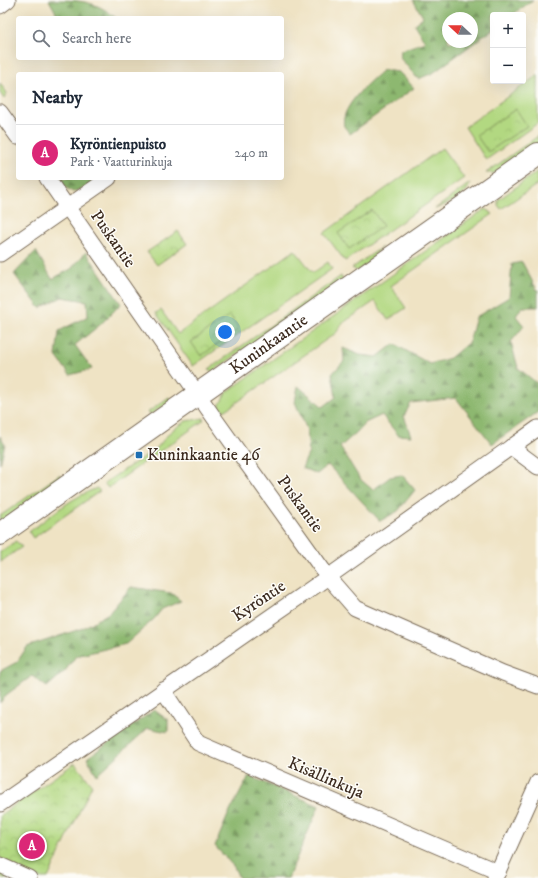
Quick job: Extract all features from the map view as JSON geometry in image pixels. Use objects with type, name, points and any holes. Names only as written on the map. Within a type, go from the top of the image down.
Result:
[{"type":"street","points":[[0,6],[8,0]]},
{"type":"street","points":[[0,112],[16,134]]},
{"type":"street","name":"Kuninkaantie","points":[[0,534],[538,154]]},
{"type":"street","name":"Puskantie","points":[[48,180],[198,395],[328,577],[355,608],[503,673],[538,686]]},
{"type":"street","points":[[0,254],[106,180]]},
{"type":"street","name":"Kyröntie","points":[[0,804],[328,577],[538,428]]},
{"type":"street","points":[[511,447],[538,467]]},
{"type":"street","name":"Kisällinkuja","points":[[164,690],[198,743],[497,875]]},
{"type":"street","points":[[497,875],[538,782]]},
{"type":"street","points":[[0,865],[29,878]]},
{"type":"green space","points":[[49,0],[86,2],[101,8],[113,16],[58,16]]},
{"type":"green space","points":[[413,0],[533,0],[516,12],[490,12],[490,31],[478,40],[478,12],[442,12],[442,48],[467,48],[433,73],[418,79],[400,58],[401,50],[425,42],[414,24],[423,17]]},
{"type":"green space","points":[[383,70],[399,72],[414,88],[350,134],[344,126],[346,111],[357,95]]},
{"type":"green space","points":[[538,75],[538,123],[486,160],[465,127]]},
{"type":"green space","points":[[0,83],[7,93],[4,99],[0,93]]},
{"type":"green space","points":[[516,109],[527,126],[488,152],[476,135]]},
{"type":"green space","points":[[538,136],[538,143],[495,173],[486,173]]},
{"type":"green space","points":[[442,148],[464,178],[345,261],[324,233]]},
{"type":"green space","points":[[538,171],[538,184],[501,209],[498,205],[498,200]]},
{"type":"green space","points":[[61,180],[97,180],[89,186],[73,192],[65,187]]},
{"type":"green space","points":[[470,183],[465,193],[461,197],[435,209]]},
{"type":"green space","points":[[485,209],[493,214],[391,286],[406,308],[388,320],[375,301],[343,323],[336,333],[226,410],[219,411],[220,404],[227,392]]},
{"type":"green space","points":[[372,210],[383,226],[349,249],[338,233]]},
{"type":"green space","points":[[178,231],[187,244],[157,265],[147,252]]},
{"type":"green space","points":[[382,247],[368,263],[357,271],[352,268]]},
{"type":"green space","points":[[295,250],[313,273],[328,262],[332,269],[193,366],[156,313],[161,310],[178,334]]},
{"type":"green space","points":[[36,251],[52,279],[71,269],[86,252],[121,304],[101,324],[75,345],[92,369],[70,375],[56,356],[59,331],[88,316],[87,301],[62,297],[40,308],[14,274]]},
{"type":"green space","points":[[522,262],[537,290],[538,289],[538,307],[522,307],[516,316],[524,326],[511,342],[518,368],[538,384],[538,412],[492,444],[456,398],[411,403],[404,416],[411,436],[398,435],[382,415],[365,423],[340,447],[360,479],[373,490],[390,477],[402,475],[415,490],[398,511],[380,521],[328,465],[317,474],[302,468],[309,452],[307,430],[295,402],[298,386],[323,407],[336,397],[332,374],[344,361],[343,348],[360,355],[377,357],[394,344],[430,364],[450,358],[469,342],[476,317],[509,297],[512,264]]},
{"type":"green space","points":[[341,276],[343,280],[212,372],[209,369]]},
{"type":"green space","points":[[230,315],[239,329],[201,356],[191,342]]},
{"type":"green space","points":[[169,397],[172,401],[151,414],[147,413]]},
{"type":"green space","points":[[204,418],[203,421],[108,488],[104,483],[156,449],[171,431],[186,421]]},
{"type":"green space","points":[[0,436],[5,444],[0,464]]},
{"type":"green space","points":[[59,475],[61,476],[60,480],[0,522],[0,516]]},
{"type":"green space","points":[[97,488],[100,491],[33,538],[29,532],[53,513],[79,496]]},
{"type":"green space","points":[[16,541],[22,547],[0,562],[0,552]]},
{"type":"green space","points":[[131,587],[171,593],[181,601],[162,609],[154,619],[126,644],[76,656],[65,671],[47,687],[32,676],[6,695],[0,703],[0,671],[17,662],[27,647],[83,628],[109,613]]},
{"type":"green space","points":[[154,710],[168,720],[168,732],[148,728],[97,775],[87,758]]},
{"type":"green space","points":[[75,763],[92,785],[48,878],[0,878],[0,815]]},
{"type":"green space","points":[[249,776],[319,806],[288,878],[239,878],[234,867],[215,846],[228,815]]},
{"type":"place","name":"Kuninkaantie 46","points":[[139,455]]},
{"type":"place","name":"Kyröntienpuisto","points":[[32,846]]}]
